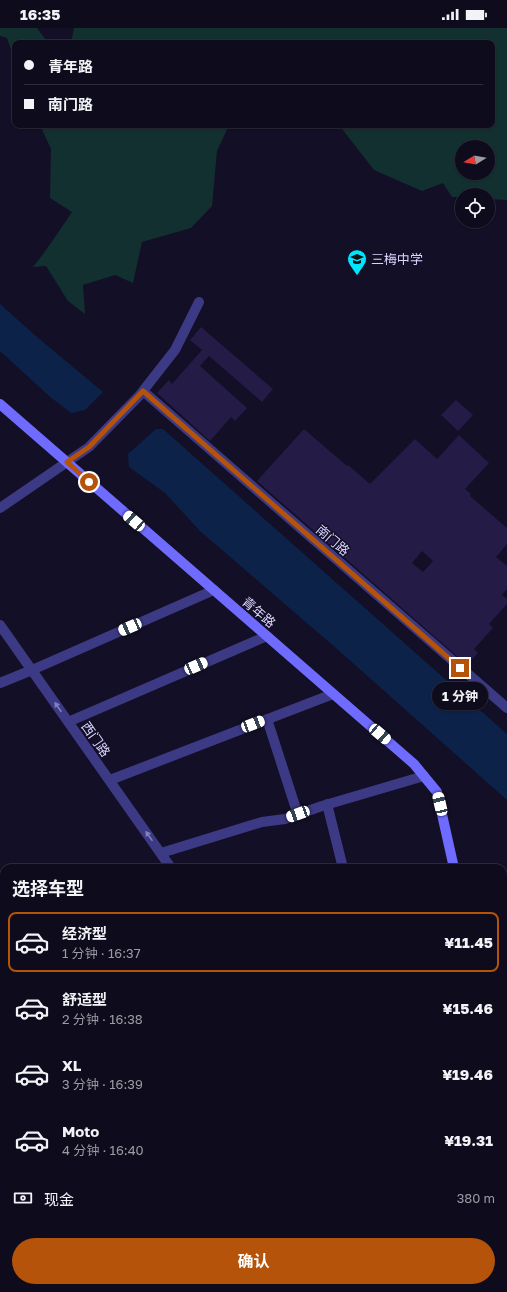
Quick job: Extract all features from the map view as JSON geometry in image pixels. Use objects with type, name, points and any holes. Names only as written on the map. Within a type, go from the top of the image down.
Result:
[{"type":"main road","name":"青年路","points":[[0,404],[414,764],[437,792],[453,864]]},
{"type":"street","points":[[0,508],[89,447],[141,393],[175,350],[199,302]]},
{"type":"street","name":"南门路","points":[[141,393],[507,708]]},
{"type":"street","points":[[0,683],[214,590]]},
{"type":"street","name":"西门路","points":[[0,625],[168,864]]},
{"type":"street","points":[[68,722],[267,636]]},
{"type":"street","points":[[110,780],[333,694]]},
{"type":"street","points":[[267,719],[298,814]]},
{"type":"street","points":[[161,853],[262,822],[285,819],[327,804],[424,776]]},
{"type":"street","points":[[327,804],[342,864]]},
{"type":"green space","points":[[0,28],[37,28],[46,40],[12,40],[12,53],[7,38],[0,36]]},
{"type":"green space","points":[[74,28],[507,28],[507,200],[495,199],[495,188],[455,188],[455,197],[452,197],[443,183],[422,191],[374,170],[341,128],[495,128],[495,40],[72,40]]},
{"type":"green space","points":[[41,128],[228,128],[217,151],[212,206],[191,228],[142,242],[133,283],[115,275],[83,285],[85,314],[68,301],[46,266],[33,267],[72,212],[50,198],[51,149]]},
{"type":"water","points":[[0,304],[103,392],[85,410],[71,413],[49,396],[0,351]]},
{"type":"water","points":[[156,429],[163,429],[507,734],[507,800],[337,649],[200,531],[165,493],[129,467],[128,454]]},
{"type":"building","points":[[201,327],[273,389],[262,402],[209,356],[200,366],[247,408],[235,421],[231,417],[210,441],[157,393],[169,380],[172,384],[202,350],[190,340]]},
{"type":"building","points":[[456,400],[473,415],[458,431],[441,415]]},
{"type":"building","points":[[304,429],[370,484],[415,439],[437,459],[459,435],[489,463],[465,489],[471,494],[470,496],[507,528],[507,544],[496,557],[507,566],[507,589],[502,595],[507,599],[507,604],[489,624],[493,628],[474,649],[478,653],[467,665],[257,481]],"holes":[[[422,551],[433,561],[423,572],[412,563]]]},
{"type":"place","name":"三梅中学","points":[[357,276]]},
{"type":"route","points":[[89,482],[67,462],[89,447],[143,391],[460,668]]}]
